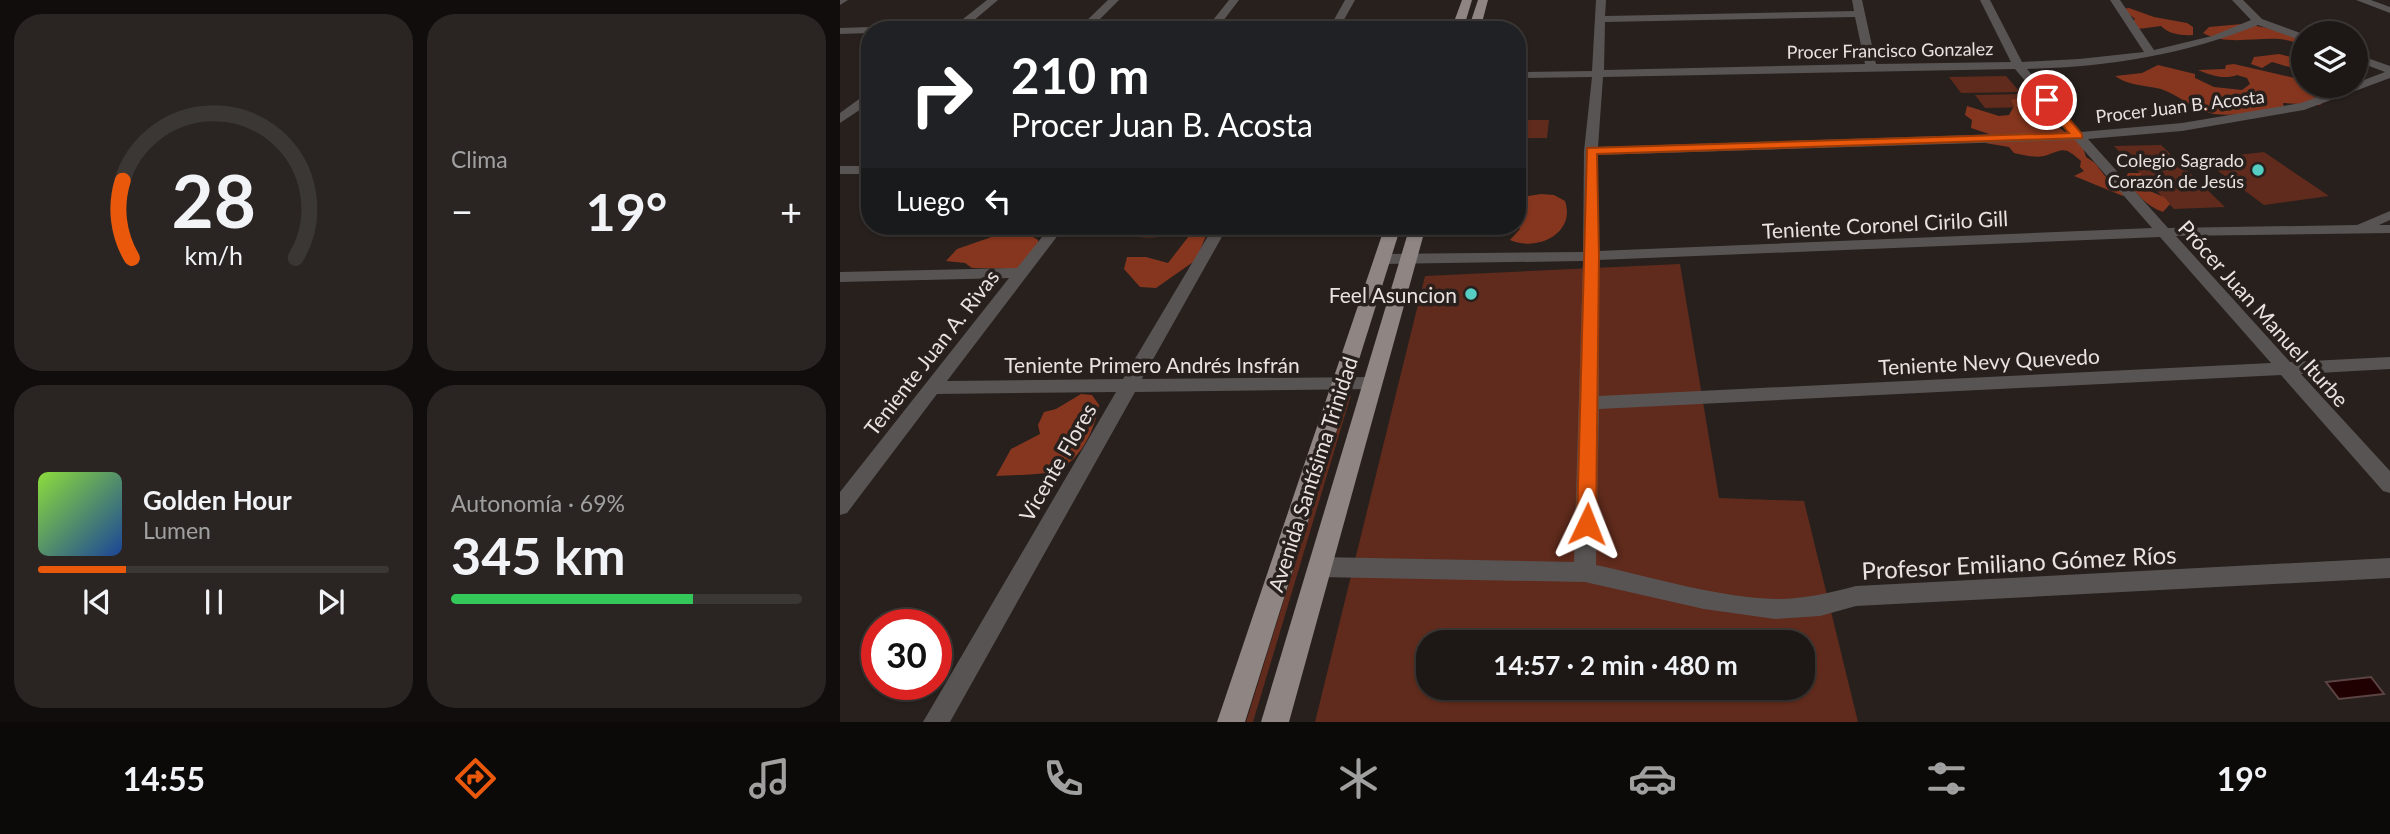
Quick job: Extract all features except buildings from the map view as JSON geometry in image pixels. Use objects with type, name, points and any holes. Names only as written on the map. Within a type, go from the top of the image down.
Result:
[{"type":"main road","points":[[1460,21],[1467,0]]},
{"type":"main road","points":[[1477,21],[1483,0]]},
{"type":"main road","name":"Avenida Santísima Trinidad","points":[[1231,722],[1390,235]]},
{"type":"main road","name":"Avenida Santísima Trinidad","points":[[1275,722],[1415,235]]},
{"type":"street","points":[[965,21],[993,0]]},
{"type":"street","points":[[1092,21],[1114,0]]},
{"type":"street","points":[[1218,21],[1234,0]]},
{"type":"street","points":[[1338,21],[1350,0]]},
{"type":"street","points":[[1585,572],[1590,402],[1591,151],[1601,0]]},
{"type":"street","points":[[1857,0],[1871,68]]},
{"type":"street","name":"Prócer Juan Manuel Iturbe","points":[[1986,0],[2017,64],[2390,485]]},
{"type":"street","points":[[2115,0],[2151,54]]},
{"type":"street","points":[[2237,0],[2258,21],[2291,33]]},
{"type":"street","points":[[2361,0],[2390,10]]},
{"type":"street","points":[[1600,19],[1859,13]]},
{"type":"street","name":"Procer Francisco Gonzalez","points":[[1526,75],[2017,64],[2151,54],[2197,46],[2258,21]]},
{"type":"street","points":[[840,31],[861,30]]},
{"type":"street","points":[[2368,62],[2390,72]]},
{"type":"street","name":"Procer Juan B. Acosta","points":[[1591,151],[2078,136],[2248,118],[2305,106],[2390,72]]},
{"type":"street","points":[[840,118],[861,103]]},
{"type":"street","points":[[840,170],[861,170]]},
{"type":"street","points":[[2354,231],[2390,215]]},
{"type":"street","name":"Teniente Coronel Cirilo Gill","points":[[1382,259],[1592,256],[2164,232],[2390,229]]},
{"type":"street","name":"Teniente Juan A. Rivas","points":[[840,507],[1051,235]]},
{"type":"street","name":"Vicente Flores","points":[[936,722],[1216,235]]},
{"type":"street","points":[[840,277],[1020,274]]},
{"type":"street","name":"Teniente Nevy Quevedo","points":[[1590,402],[1755,397],[2390,363]]},
{"type":"street","name":"Teniente Primero Andrés Insfrán","points":[[932,387],[1341,386],[1372,383]]},
{"type":"street","name":"Profesor Emiliano Gómez Ríos","points":[[1319,568],[1585,572],[1704,599],[1775,610],[1820,606],[1856,596],[2390,568]]},
{"type":"shaded area","points":[[2129,8],[2154,17],[2187,23],[2193,27],[2193,35],[2176,34],[2161,26],[2138,29],[2128,26],[2135,19],[2122,9]]},
{"type":"shaded area","points":[[2242,24],[2291,32],[2291,41],[2215,38],[2203,33],[2209,27]]},
{"type":"shaded area","points":[[2279,54],[2291,57],[2291,68],[2272,62],[2262,68],[2251,64],[2254,57]]},
{"type":"shaded area","points":[[2234,64],[2291,77],[2291,98],[2321,98],[2324,101],[2320,105],[2283,103],[2285,113],[2214,114],[2200,110],[2161,89],[2131,83],[2115,76],[2142,73],[2158,65],[2195,74],[2195,78],[2214,87],[2242,90],[2250,84],[2247,78],[2237,75],[2217,76],[2198,70],[2225,69],[2226,65]]},
{"type":"shaded area","points":[[2006,76],[2020,92],[1961,93],[1949,77]]},
{"type":"shaded area","points":[[2026,94],[2037,107],[1985,108],[1975,95]]},
{"type":"shaded area","points":[[2019,98],[2041,106],[2051,116],[2050,121],[2082,144],[2086,157],[2095,163],[2105,176],[2125,189],[2123,196],[2074,176],[2084,171],[2080,167],[2081,161],[2067,151],[2033,156],[2014,153],[2009,147],[1985,143],[1998,137],[1971,128],[1972,120],[1965,115],[1967,106],[1999,116],[2009,115],[2014,106],[2011,100]]},
{"type":"shaded area","points":[[1526,120],[1549,120],[1547,138],[1526,138]]},
{"type":"shaded area","points":[[2161,145],[2225,207],[2174,209],[2114,146]]},
{"type":"shaded area","points":[[2264,152],[2329,196],[2264,205],[2202,159]]},
{"type":"shaded area","points":[[2128,173],[2141,173],[2145,189],[2164,197],[2170,204],[2163,212],[2146,203],[2137,194],[2126,178]]},
{"type":"shaded area","points":[[1554,195],[1565,201],[1567,212],[1560,231],[1543,241],[1532,243],[1510,240],[1515,235],[1526,235],[1526,196]]},
{"type":"shaded area","points":[[997,235],[1030,235],[1038,240],[1040,255],[1019,269],[972,268],[965,263],[946,261],[957,249]]},
{"type":"shaded area","points":[[1140,235],[1177,235],[1152,237],[1139,237]]},
{"type":"shaded area","points":[[1177,235],[1206,235],[1196,260],[1156,288],[1140,287],[1124,269],[1127,257],[1146,257],[1168,263],[1189,236]]},
{"type":"shaded area","points":[[1680,264],[1719,498],[1804,501],[1858,722],[1315,722],[1425,276]]},
{"type":"shaded area","points":[[1081,394],[1092,395],[1099,405],[1094,425],[1084,445],[1070,462],[1051,472],[996,476],[1011,449],[1040,434],[1038,425],[1044,412],[1056,409]]},
{"type":"shaded area","points":[[1351,395],[1253,722],[1246,722],[1347,397]]},
{"type":"shaded area","points":[[2371,677],[2384,694],[2339,699],[2326,682]]},
{"type":"place","name":"Colegio Sagrado Corazón de Jesús","points":[[2258,170]]},
{"type":"place","name":"Feel Asuncion","points":[[1471,294]]},
{"type":"route","points":[[1587,524],[1592,256],[1591,151],[2078,136],[2047,100]]}]
